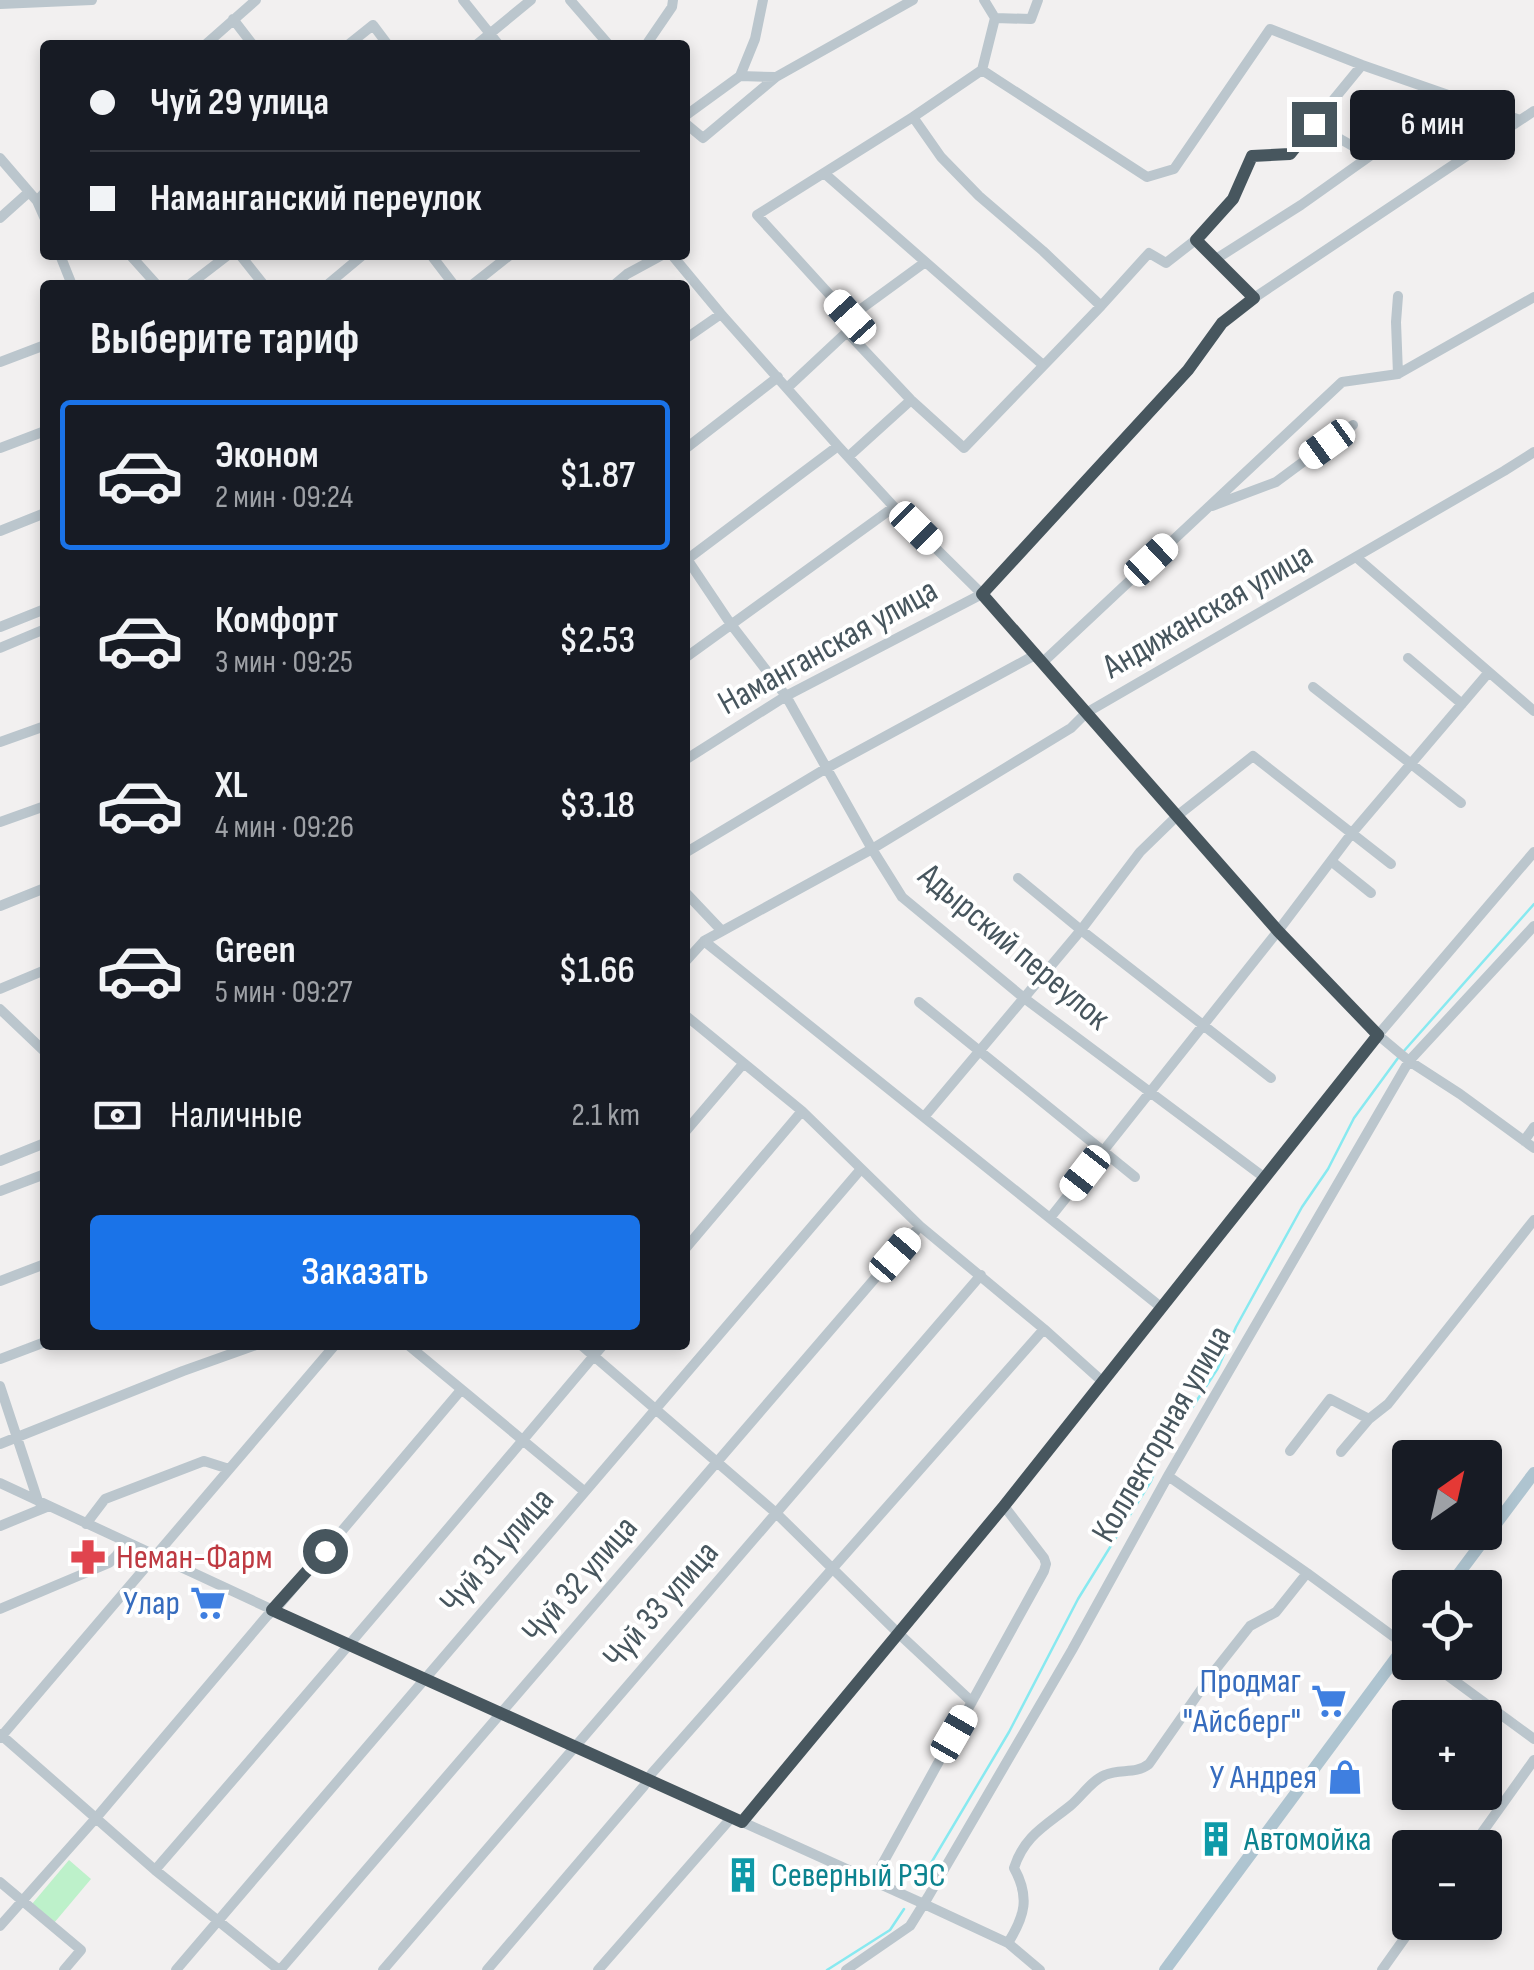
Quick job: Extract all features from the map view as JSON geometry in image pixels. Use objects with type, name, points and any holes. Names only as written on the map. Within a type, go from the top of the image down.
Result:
[{"type":"main road","points":[[1461,1570],[1534,1473]]},
{"type":"main road","points":[[1165,1970],[1392,1665]]},
{"type":"street","points":[[0,4],[92,0]]},
{"type":"street","points":[[211,40],[256,0]]},
{"type":"street","points":[[463,0],[495,40]]},
{"type":"street","points":[[482,40],[530,0]]},
{"type":"street","points":[[570,0],[605,40]]},
{"type":"street","points":[[649,40],[673,0]]},
{"type":"street","points":[[690,115],[740,76],[755,38],[763,0]]},
{"type":"street","points":[[690,124],[704,138],[776,77],[914,0]]},
{"type":"street","points":[[850,317],[757,215],[982,70],[995,18],[984,0]]},
{"type":"street","points":[[995,18],[1032,19],[1038,0]]},
{"type":"street","points":[[233,20],[250,40]]},
{"type":"street","points":[[354,40],[373,25],[384,40]]},
{"type":"street","points":[[982,70],[1147,177],[1174,168],[1270,28],[1520,120]]},
{"type":"street","points":[[847,332],[910,400],[964,448],[1149,253],[1166,263],[1196,240],[1233,199],[1252,156],[1290,154],[1362,65]]},
{"type":"street","points":[[740,76],[776,77]]},
{"type":"street","name":"Наманганская улица","points":[[690,757],[786,696],[982,594],[1188,370],[1222,323],[1534,111]]},
{"type":"street","points":[[913,117],[941,157],[979,196],[1101,306]]},
{"type":"street","points":[[1216,259],[1370,156],[1314,124]]},
{"type":"street","points":[[0,158],[37,195],[0,218]]},
{"type":"street","points":[[824,173],[1043,366]]},
{"type":"street","points":[[1196,240],[1254,298]]},
{"type":"street","points":[[134,260],[152,280]]},
{"type":"street","points":[[196,280],[222,260]]},
{"type":"street","points":[[244,260],[260,280]]},
{"type":"street","points":[[333,280],[357,260]]},
{"type":"street","points":[[435,260],[450,280]]},
{"type":"street","points":[[478,280],[504,260]]},
{"type":"street","points":[[620,280],[653,260]]},
{"type":"street","points":[[676,260],[838,446],[982,594],[1278,931],[1378,1035],[1409,1062],[1529,1145],[1534,1127]]},
{"type":"street","points":[[787,388],[847,332],[850,317],[924,263]]},
{"type":"street","points":[[1398,296],[1398,374]]},
{"type":"street","points":[[690,850],[825,768],[1039,659],[1342,382],[1398,374],[1534,298]]},
{"type":"street","points":[[690,335],[720,314]]},
{"type":"street","points":[[0,362],[40,347]]},
{"type":"street","points":[[690,445],[778,377]]},
{"type":"street","points":[[848,457],[910,400]]},
{"type":"street","points":[[1205,509],[1276,482],[1353,425]]},
{"type":"street","points":[[0,448],[40,432]]},
{"type":"street","points":[[690,556],[838,446]]},
{"type":"street","name":"Андижанская улица","points":[[690,956],[704,941],[872,849],[1071,728],[1086,713],[1534,452]]},
{"type":"street","points":[[690,654],[894,506]]},
{"type":"street","points":[[0,531],[40,516]]},
{"type":"street","points":[[1356,558],[1534,711]]},
{"type":"street","name":"Адырский переулок","points":[[690,565],[786,696],[902,898],[1024,998],[1265,1178]]},
{"type":"street","points":[[0,628],[40,611]]},
{"type":"street","points":[[0,648],[40,631]]},
{"type":"street","points":[[1408,658],[1462,704]]},
{"type":"street","points":[[1050,1218],[1352,833],[1490,672]]},
{"type":"street","points":[[1313,688],[1460,803]]},
{"type":"street","points":[[0,742],[40,728]]},
{"type":"street","points":[[924,1117],[1081,930],[1140,852],[1177,816],[1253,756],[1391,864]]},
{"type":"street","points":[[0,822],[40,808]]},
{"type":"street","points":[[598,1970],[737,1820],[1004,1506],[1378,1035],[1534,852]]},
{"type":"street","points":[[1331,861],[1371,893]]},
{"type":"street","points":[[1018,878],[1271,1078]]},
{"type":"street","points":[[0,906],[40,890]]},
{"type":"street","points":[[690,897],[722,931]]},
{"type":"street","name":"Коллекторная улица","points":[[846,1970],[910,1926],[924,1904],[1409,1062],[1534,926]]},
{"type":"street","points":[[704,941],[1162,1308]]},
{"type":"street","points":[[0,988],[40,972]]},
{"type":"street","points":[[919,1002],[1135,1177]]},
{"type":"street","points":[[0,1009],[40,1047]]},
{"type":"street","points":[[690,1018],[802,1111],[920,1226],[1103,1382]]},
{"type":"street","points":[[690,1126],[743,1064]]},
{"type":"street","points":[[690,1243],[802,1111]]},
{"type":"street","points":[[0,1160],[40,1145]]},
{"type":"street","name":"Чуй 31 улица","points":[[176,1970],[861,1169]]},
{"type":"street","points":[[0,1191],[40,1176]]},
{"type":"street","points":[[1341,1452],[1369,1419],[1388,1404],[1534,1220]]},
{"type":"street","name":"Чуй 32 улица","points":[[280,1970],[920,1226]]},
{"type":"street","points":[[0,1282],[40,1266]]},
{"type":"street","name":"Чуй 33 улица","points":[[383,1970],[982,1276]]},
{"type":"street","points":[[487,1970],[648,1779],[1044,1328]]},
{"type":"street","points":[[0,1359],[40,1344]]},
{"type":"street","points":[[0,1444],[242,1350]]},
{"type":"street","points":[[280,1970],[156,1870],[1,1736],[329,1350]]},
{"type":"street","points":[[414,1350],[584,1492]]},
{"type":"street","points":[[587,1350],[776,1514],[972,1702]]},
{"type":"street","points":[[156,1870],[599,1350]]},
{"type":"street","points":[[0,1386],[43,1504]]},
{"type":"street","points":[[0,1926],[461,1390]]},
{"type":"street","points":[[1290,1451],[1330,1399],[1369,1419]]},
{"type":"street","points":[[86,1524],[104,1498],[204,1461],[229,1469]]},
{"type":"street","points":[[1168,1476],[1392,1633]]},
{"type":"street","points":[[0,1482],[272,1610],[1008,1943],[1040,1970]]},
{"type":"street","points":[[0,1526],[43,1504]]},
{"type":"street","points":[[873,1881],[1046,1564],[1004,1506]]},
{"type":"street","points":[[0,1609],[109,1563],[124,1542]]},
{"type":"street","points":[[1008,1943],[1025,1902],[1023,1884],[1014,1868],[1018,1853],[1039,1828],[1071,1806],[1102,1775],[1140,1771],[1149,1764],[1250,1626],[1276,1612],[1307,1573]]},
{"type":"street","points":[[1454,1680],[1534,1739]]},
{"type":"street","points":[[1484,1830],[1534,1760]]},
{"type":"street","points":[[0,1882],[81,1950],[64,1970]]},
{"type":"street","points":[[1382,1970],[1403,1940]]},
{"type":"green space","points":[[69,1860],[91,1879],[54,1923],[32,1904]]},
{"type":"waterway","points":[[1403,1052],[1534,904]]},
{"type":"waterway","points":[[918,1885],[1009,1732],[1078,1599],[1151,1481],[1160,1457],[1218,1368],[1236,1327],[1302,1207],[1328,1169],[1354,1118],[1398,1058]]},
{"type":"waterway","points":[[827,1970],[890,1930],[904,1909]]},
{"type":"place","name":"Неман-Фарм","points":[[88,1557]]},
{"type":"place","name":"Улар","points":[[208,1603]]},
{"type":"place","name":"Продмаг \"Айсберг\"","points":[[1329,1701]]},
{"type":"place","name":"У Андрея","points":[[1345,1777]]},
{"type":"place","name":"Автомойка","points":[[1216,1839]]},
{"type":"place","name":"Северный РЭС","points":[[743,1875]]},
{"type":"route","points":[[325,1551],[272,1610],[742,1822],[1004,1506],[1378,1035],[1278,931],[982,594],[1188,370],[1222,323],[1254,298],[1196,240],[1233,199],[1252,156],[1290,154],[1314,124]]}]
